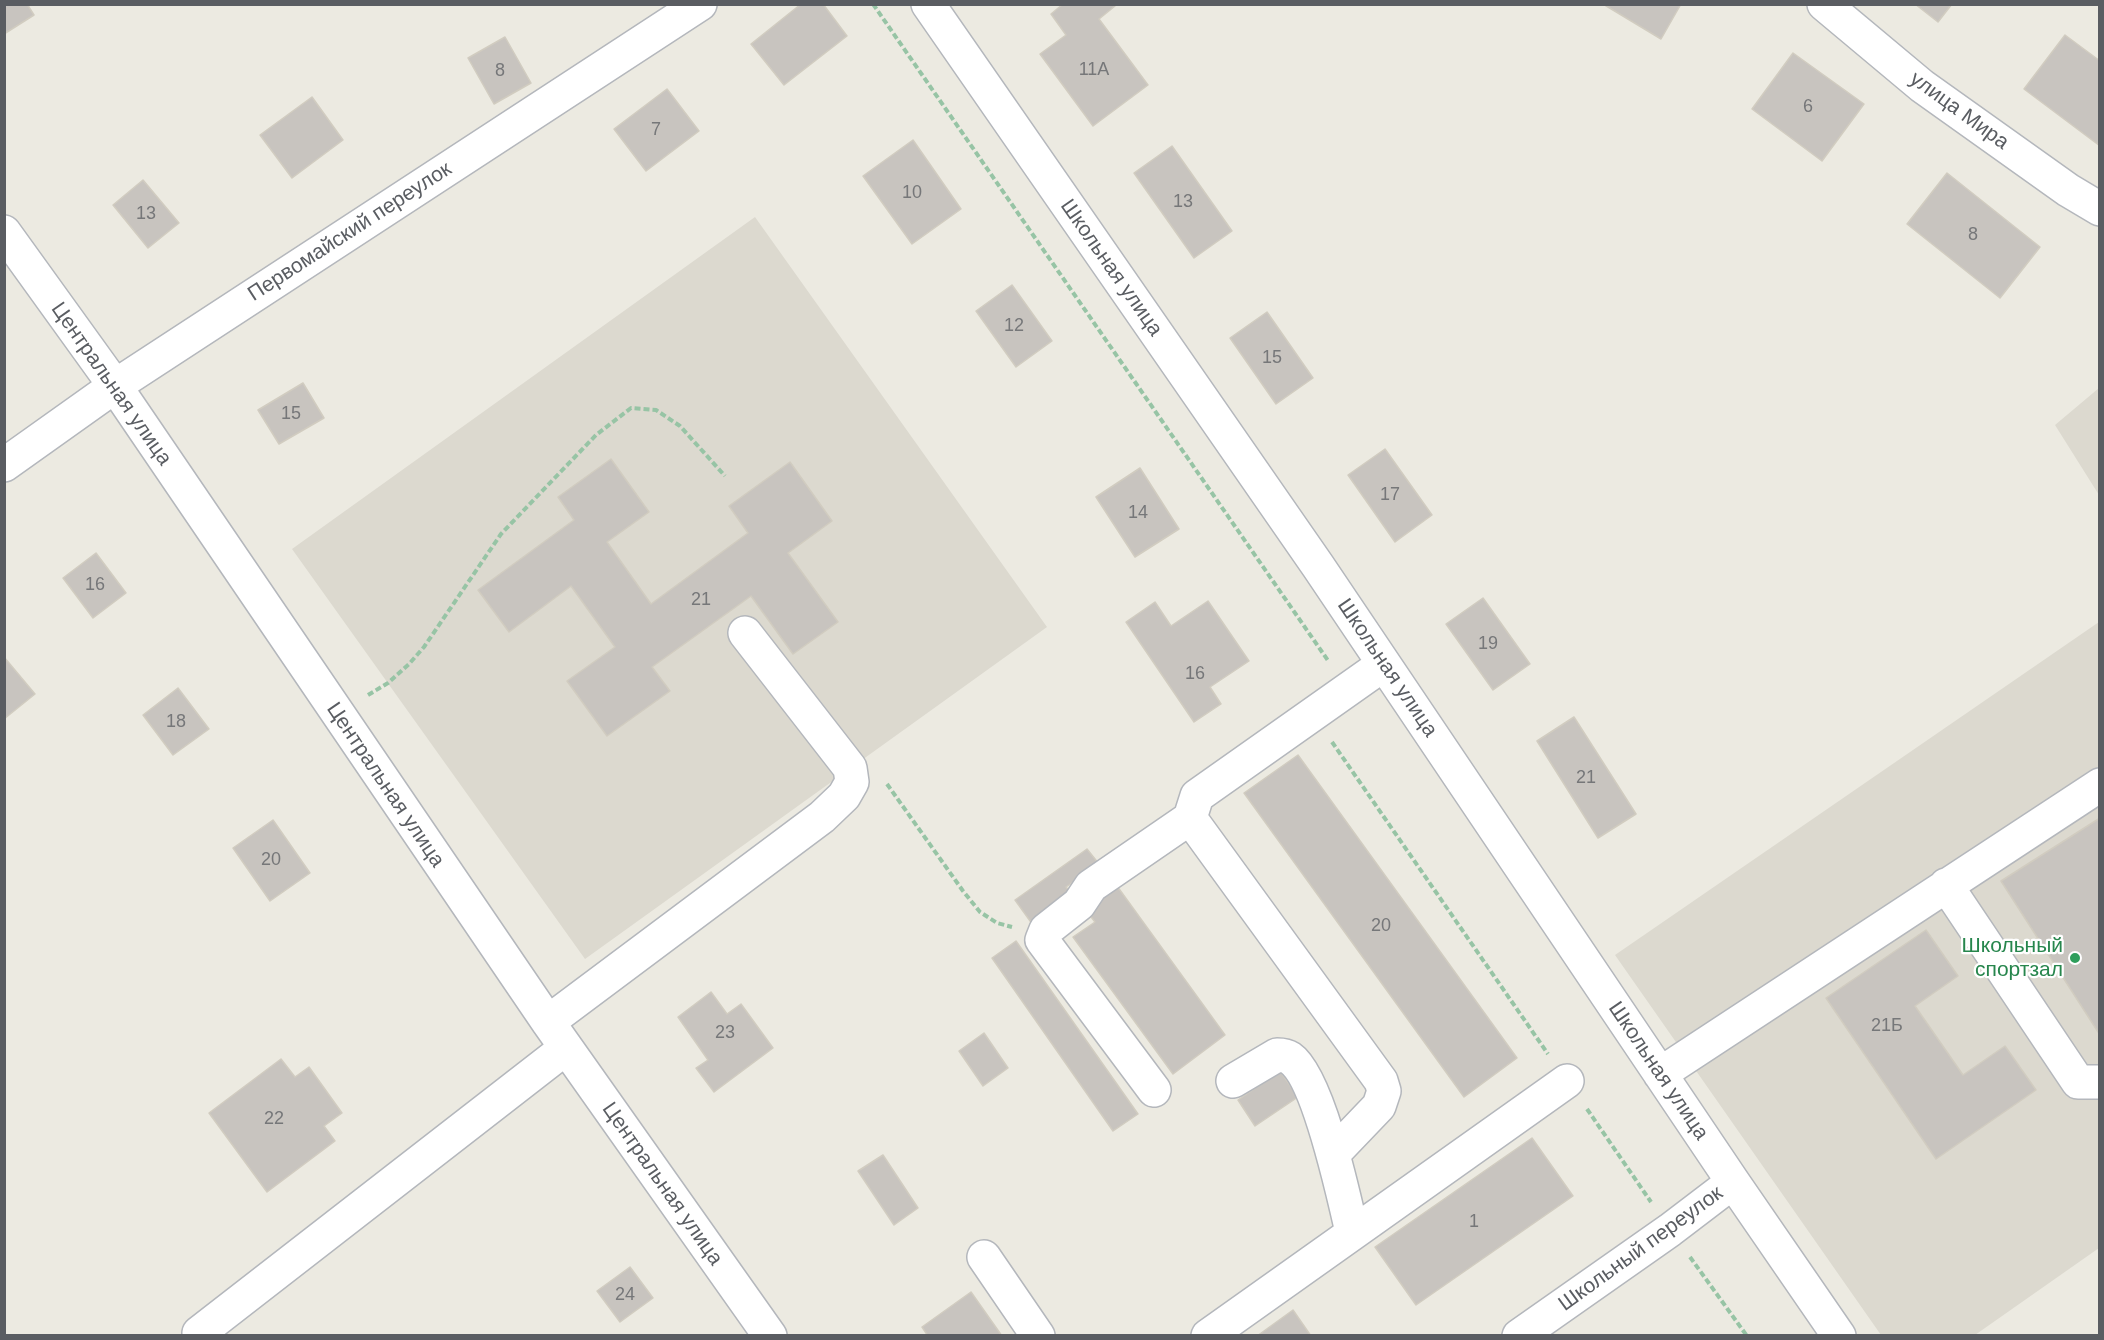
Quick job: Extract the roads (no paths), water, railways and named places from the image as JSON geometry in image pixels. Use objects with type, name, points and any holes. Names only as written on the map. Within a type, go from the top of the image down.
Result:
[{"type":"street","name":"Первомайский переулок","points":[[4,465],[114,386],[700,4]]},
{"type":"street","name":"Школьная улица","points":[[928,4],[1311,556],[1733,1182],[1839,1335]]},
{"type":"street","name":"улица Мира","points":[[1824,4],[1922,86],[2068,190],[2100,209]]},
{"type":"street","name":"Центральная улица","points":[[4,232],[114,386],[566,1048],[770,1335]]},
{"type":"street","points":[[548,1022],[822,817],[844,796],[852,782],[850,768],[745,633]]},
{"type":"street","points":[[1154,1090],[1042,940],[1043,935],[1046,930],[1079,904],[1091,886],[1190,818],[1197,796],[1384,664]]},
{"type":"street","points":[[1660,1074],[2100,785]]},
{"type":"street","points":[[1190,818],[1381,1081],[1384,1091],[1379,1106],[1334,1153]]},
{"type":"street","points":[[1946,885],[2078,1082],[2100,1082]]},
{"type":"street","points":[[199,1333],[566,1048]]},
{"type":"street","points":[[1233,1081],[1277,1055],[1290,1057],[1304,1074],[1334,1153],[1352,1232]]},
{"type":"street","points":[[1208,1335],[1567,1081]]},
{"type":"street","name":"Школьный переулок","points":[[1519,1335],[1670,1230],[1733,1182]]},
{"type":"street","points":[[984,1257],[1038,1335]]},
{"type":"place","name":"Школьный спортзал","points":[[2075,958]]}]
